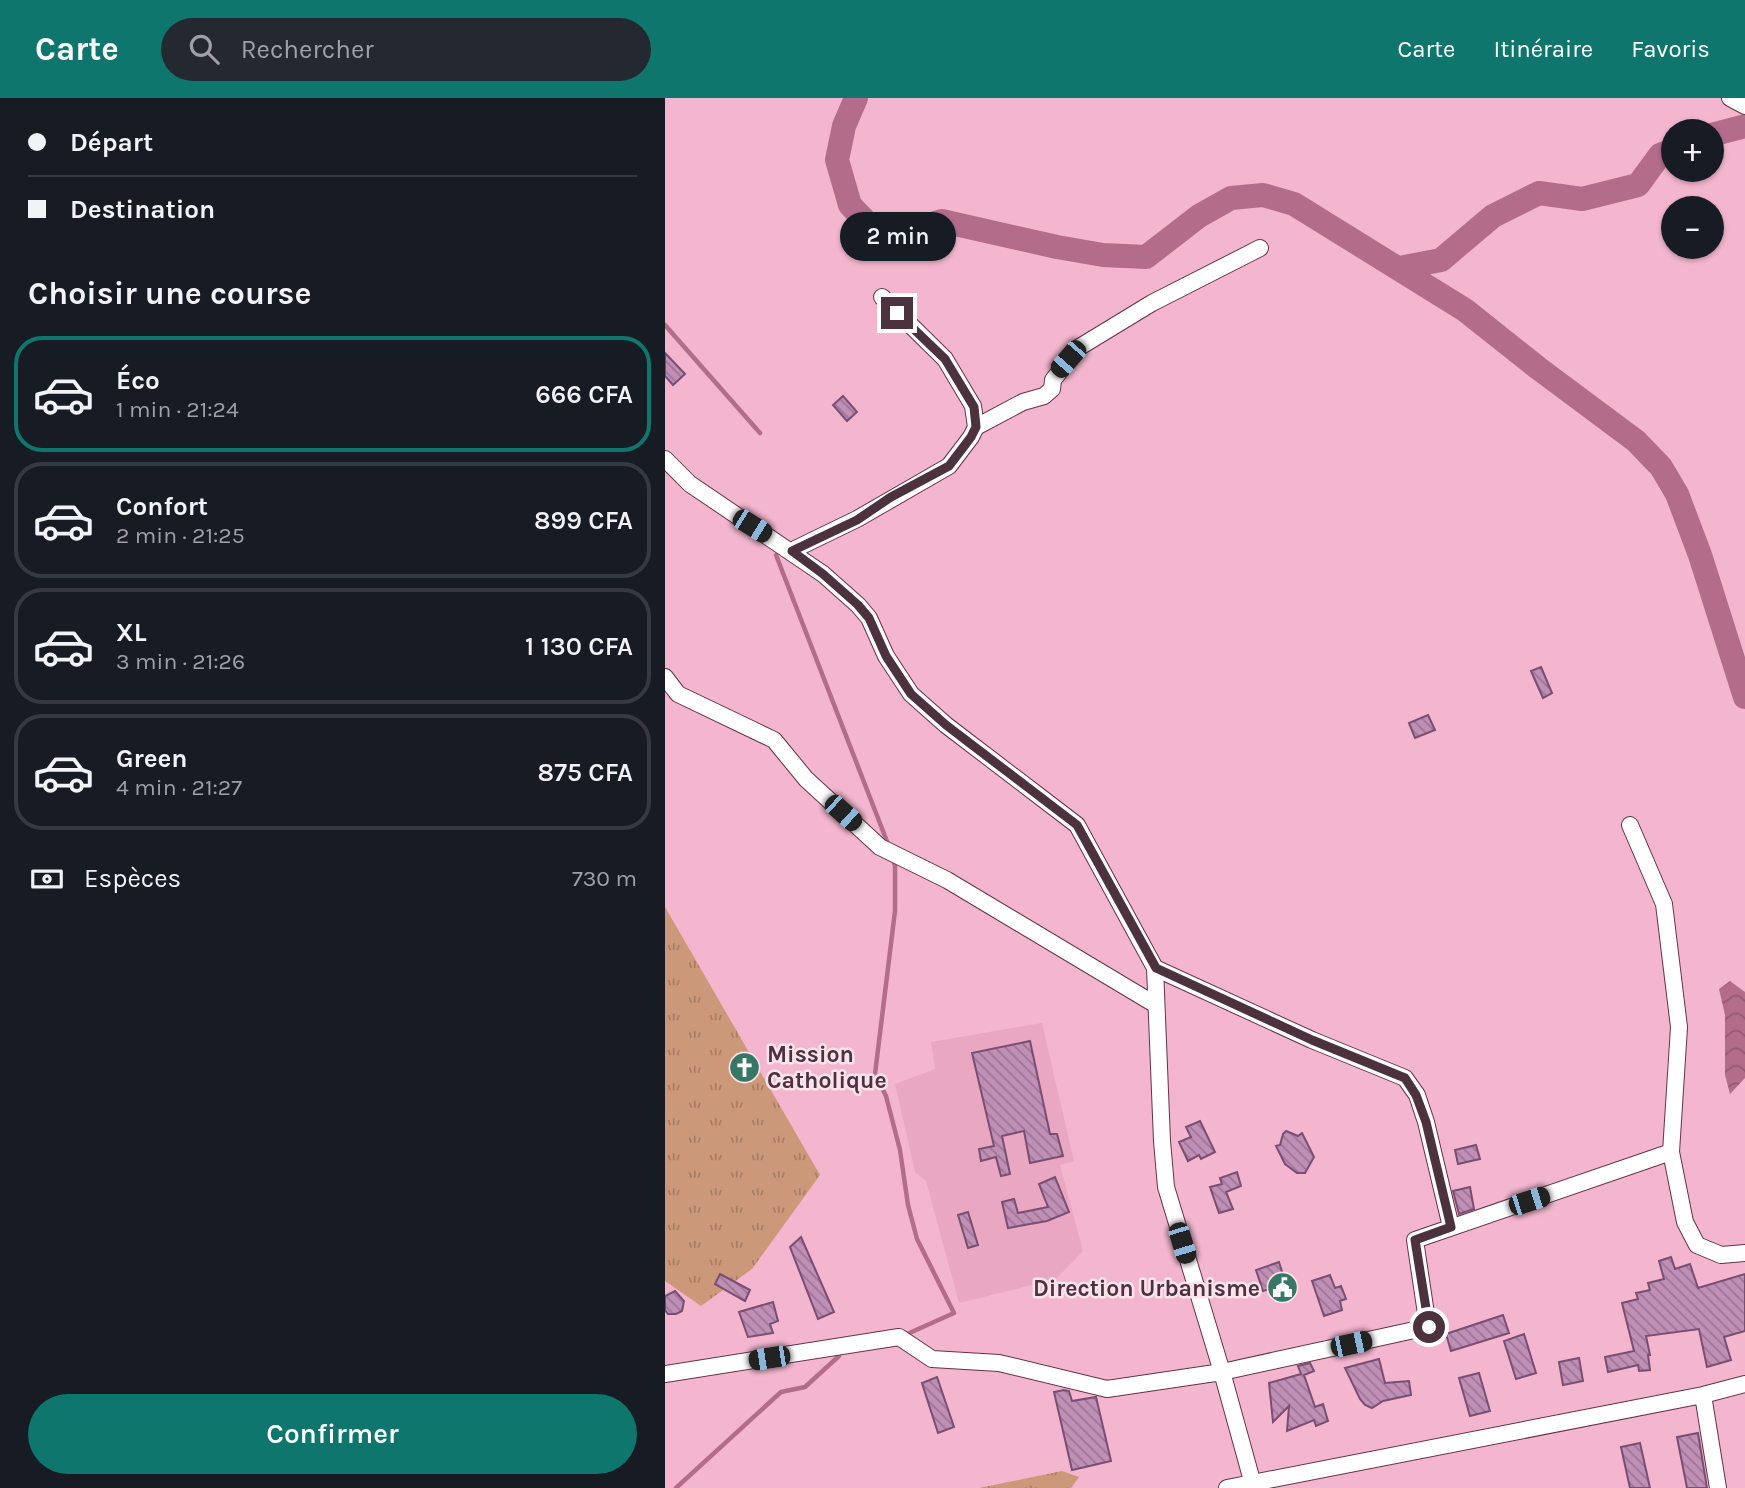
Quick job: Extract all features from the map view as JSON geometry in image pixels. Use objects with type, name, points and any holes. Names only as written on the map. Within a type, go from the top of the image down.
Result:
[{"type":"street","points":[[1730,98],[1745,106]]},
{"type":"street","points":[[976,427],[1023,402],[1044,396],[1052,389],[1053,380],[1078,348],[1152,303],[1260,248]]},
{"type":"street","points":[[792,551],[857,520],[891,497],[949,466],[976,427],[974,407],[945,359],[882,298]]},
{"type":"street","points":[[669,471],[823,574],[869,618],[886,656],[911,694],[946,725],[1077,825],[1156,968],[1166,1187],[1253,1485]]},
{"type":"street","points":[[665,677],[678,694],[773,740],[806,779],[880,847],[947,880],[1156,1005]]},
{"type":"street","points":[[1630,825],[1664,904],[1679,1027],[1671,1152],[1685,1222],[1697,1245],[1721,1255],[1745,1253]]},
{"type":"street","points":[[1156,968],[1312,1040],[1405,1078],[1416,1095],[1426,1122],[1451,1227]]},
{"type":"street","points":[[665,1374],[899,1338],[932,1359],[999,1363],[1107,1389],[1222,1372],[1429,1327],[1415,1240],[1671,1152]]},
{"type":"street","points":[[1227,1488],[1703,1395],[1745,1384]]},
{"type":"street","points":[[1703,1395],[1718,1488]]},
{"type":"shaded area","points":[[1042,1023],[1074,1161],[1060,1165],[1083,1251],[1056,1279],[959,1303],[926,1181],[915,1172],[895,1084],[935,1069],[931,1042]]},
{"type":"green space","points":[[665,907],[820,1175],[752,1269],[701,1306],[665,1281]]},
{"type":"green space","points":[[1062,1471],[1079,1477],[1071,1488],[979,1488]]},
{"type":"water","points":[[1730,981],[1745,992],[1745,1078],[1730,1094],[1725,1075],[1725,1015],[1719,989]]},
{"type":"building","points":[[665,353],[685,374],[673,385],[665,376]]},
{"type":"building","points":[[843,396],[857,412],[847,421],[833,405]]},
{"type":"building","points":[[1541,667],[1552,693],[1543,698],[1531,671]]},
{"type":"building","points":[[1428,715],[1435,730],[1415,738],[1409,723]]},
{"type":"building","points":[[1030,1041],[1050,1134],[1057,1134],[1063,1156],[1030,1163],[1024,1131],[1002,1136],[1010,1174],[1001,1176],[996,1157],[981,1161],[979,1149],[994,1146],[972,1053]]},
{"type":"building","points":[[1200,1121],[1215,1152],[1201,1159],[1199,1155],[1188,1161],[1179,1142],[1191,1137],[1186,1127]]},
{"type":"building","points":[[1286,1131],[1298,1136],[1302,1133],[1314,1157],[1305,1173],[1297,1173],[1285,1164],[1276,1146],[1280,1145]]},
{"type":"building","points":[[1476,1145],[1480,1159],[1458,1164],[1455,1150]]},
{"type":"building","points":[[1237,1172],[1241,1186],[1226,1192],[1233,1209],[1219,1213],[1210,1187],[1222,1184],[1220,1178]]},
{"type":"building","points":[[1055,1177],[1069,1212],[1047,1221],[1008,1228],[1002,1202],[1014,1199],[1018,1213],[1048,1207],[1039,1184]]},
{"type":"building","points":[[1470,1187],[1474,1209],[1459,1214],[1453,1191]]},
{"type":"building","points":[[968,1212],[978,1245],[968,1248],[958,1215]]},
{"type":"building","points":[[801,1237],[834,1312],[818,1319],[790,1247]]},
{"type":"building","points":[[1671,1257],[1675,1269],[1690,1264],[1698,1288],[1745,1274],[1745,1331],[1724,1337],[1731,1360],[1707,1367],[1699,1329],[1646,1336],[1650,1370],[1639,1371],[1638,1365],[1608,1372],[1605,1357],[1634,1351],[1622,1303],[1638,1299],[1636,1293],[1650,1290],[1648,1283],[1664,1279],[1659,1261]]},
{"type":"building","points":[[1279,1262],[1286,1284],[1263,1291],[1256,1270]]},
{"type":"building","points":[[720,1274],[750,1290],[745,1301],[715,1284]]},
{"type":"building","points":[[1330,1275],[1335,1288],[1341,1286],[1346,1299],[1340,1301],[1342,1310],[1324,1316],[1312,1281]]},
{"type":"building","points":[[675,1291],[684,1301],[682,1311],[668,1314],[665,1310],[665,1296]]},
{"type":"building","points":[[773,1302],[778,1321],[770,1324],[773,1333],[748,1337],[739,1312]]},
{"type":"building","points":[[1503,1315],[1509,1333],[1451,1351],[1446,1334]]},
{"type":"building","points":[[1524,1334],[1536,1373],[1516,1379],[1504,1341]]},
{"type":"building","points":[[1579,1358],[1583,1381],[1563,1385],[1559,1362]]},
{"type":"building","points":[[1379,1359],[1385,1383],[1409,1381],[1411,1395],[1383,1401],[1372,1408],[1360,1399],[1345,1368]]},
{"type":"building","points":[[1310,1363],[1314,1371],[1304,1375],[1315,1407],[1323,1404],[1328,1421],[1316,1426],[1314,1420],[1287,1431],[1289,1406],[1273,1422],[1269,1383],[1301,1374],[1298,1366]]},
{"type":"building","points":[[1479,1373],[1490,1411],[1470,1416],[1459,1378]]},
{"type":"building","points":[[937,1377],[954,1427],[938,1433],[922,1383]]},
{"type":"building","points":[[1069,1391],[1072,1401],[1096,1397],[1111,1461],[1072,1470],[1054,1392]]},
{"type":"building","points":[[1698,1433],[1707,1488],[1687,1488],[1677,1437]]},
{"type":"building","points":[[1640,1443],[1650,1488],[1630,1488],[1621,1447]]},
{"type":"waterway","points":[[856,98],[844,126],[837,160],[850,205],[873,229],[897,234],[942,221],[1057,247],[1103,255],[1146,257],[1199,216],[1231,198],[1263,195],[1294,204],[1465,310],[1636,441],[1661,467],[1677,494],[1700,555],[1745,697]]},
{"type":"waterway","points":[[1724,132],[1745,126]]},
{"type":"waterway","points":[[1399,268],[1441,260],[1493,216],[1539,193],[1582,199],[1638,185],[1661,155]]},
{"type":"waterway","points":[[665,325],[760,433]]},
{"type":"waterway","points":[[776,555],[888,844]]},
{"type":"waterway","points":[[893,859],[895,911],[875,1074],[886,1096],[900,1150],[908,1205],[917,1239],[954,1313],[905,1335]]},
{"type":"waterway","points":[[676,1488],[781,1392],[805,1387],[839,1356]]},
{"type":"place","name":"Mission Catholique","points":[[744,1067]]},
{"type":"place","name":"Direction Urbanisme","points":[[1283,1288]]},
{"type":"route","points":[[897,313],[945,359],[974,407],[976,427],[949,466],[891,497],[857,520],[792,551],[823,574],[869,618],[886,656],[911,694],[946,725],[1077,825],[1156,968],[1312,1040],[1405,1078],[1416,1095],[1426,1122],[1451,1227],[1415,1240],[1429,1327]]}]
